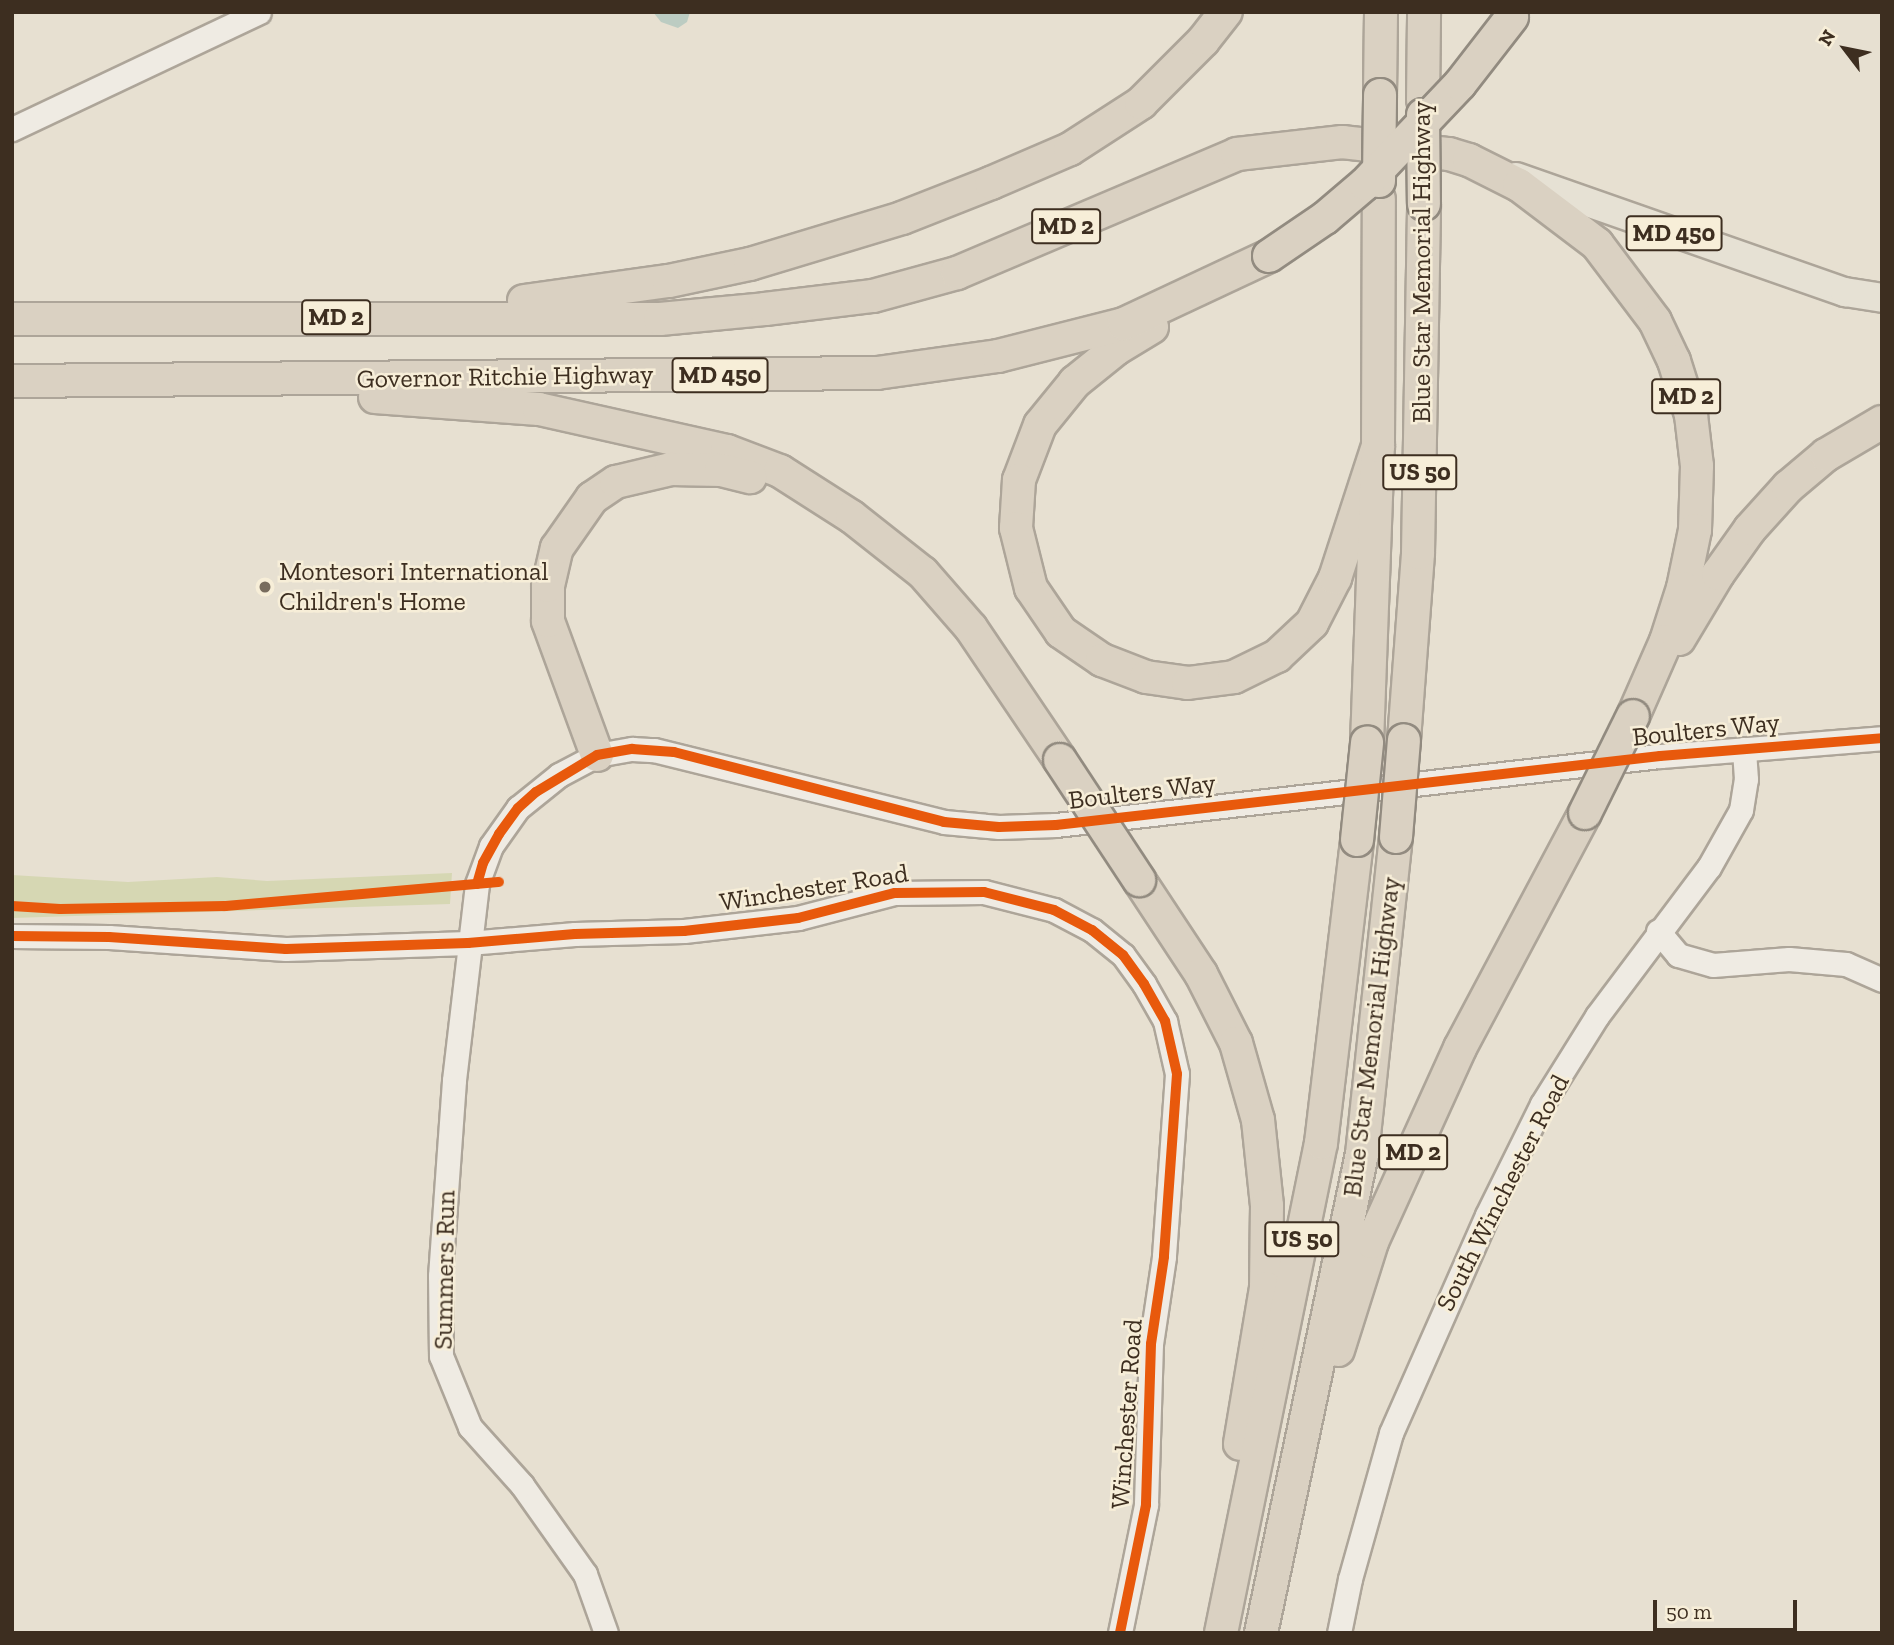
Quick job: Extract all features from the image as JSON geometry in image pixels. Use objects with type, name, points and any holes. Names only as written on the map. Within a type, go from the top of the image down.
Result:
[{"type":"highway","points":[[284,317],[589,294],[669,281],[820,245],[902,218],[1070,149],[1141,103],[1203,41],[1226,12]]},
{"type":"highway","name":"Blue Star Memorial Highway","points":[[1222,1633],[1321,1143],[1367,743],[1378,446],[1381,12]]},
{"type":"highway","name":"Blue Star Memorial Highway","points":[[1261,1633],[1362,1154],[1396,837],[1418,553],[1424,204],[1424,12]]},
{"type":"highway","name":"Governor Ritchie Highway","points":[[12,381],[877,373],[998,356],[1124,324],[1269,256],[1325,218],[1365,184],[1453,92],[1513,14]]},
{"type":"highway","name":"MD 2","points":[[12,319],[660,319],[873,296],[957,273],[1237,154],[1342,142],[1449,153],[1469,160],[1519,185],[1597,244],[1655,321],[1674,361],[1691,415],[1697,466],[1695,530],[1666,641],[1633,716],[1585,813],[1460,1048],[1372,1242],[1285,1510]]},
{"type":"highway","points":[[1269,256],[1116,349],[1075,382],[1040,425],[1019,480],[1016,528],[1031,588],[1061,632],[1102,660],[1146,677],[1188,683],[1234,677],[1277,656],[1312,622],[1335,578],[1378,446]]},
{"type":"highway","points":[[150,381],[539,409],[727,451],[780,471],[852,517],[923,573],[971,628],[1201,974],[1236,1043],[1258,1120],[1267,1206],[1265,1288],[1209,1633]]},
{"type":"highway","points":[[1633,716],[1717,574],[1750,529],[1788,487],[1826,456],[1882,422]]},
{"type":"highway","points":[[597,755],[548,621],[548,586],[557,548],[593,498],[616,482],[671,469],[721,470],[767,481],[852,517]]},
{"type":"main road","name":"MD 450","points":[[1469,160],[1833,288],[1882,298]]},
{"type":"street","points":[[12,129],[259,12]]},
{"type":"street","name":"Boulters Way","points":[[468,943],[483,863],[518,808],[536,792],[597,755],[632,749],[674,752],[944,822],[999,827],[1056,825],[1744,749],[1882,738]]},
{"type":"street","name":"South Winchester Road","points":[[1339,1633],[1350,1579],[1391,1433],[1444,1309],[1542,1104],[1597,1016],[1658,931],[1709,867],[1741,810],[1746,779],[1744,749]]},
{"type":"street","name":"Winchester Road","points":[[12,936],[108,937],[286,949],[468,943],[575,934],[684,932],[798,918],[895,893],[984,892],[1054,910],[1092,930],[1123,956],[1165,1021],[1177,1074],[1164,1257],[1151,1344],[1146,1505],[1120,1633]]},
{"type":"street","points":[[1658,931],[1678,955],[1713,965],[1789,959],[1846,964],[1882,979]]},
{"type":"street","name":"Summers Run","points":[[468,943],[454,1080],[440,1276],[441,1356],[470,1427],[522,1485],[585,1574],[606,1633]]},
{"type":"green space","points":[[452,873],[450,904],[12,918],[12,875],[128,882],[217,877],[267,881]]},
{"type":"shaded area","points":[[653,12],[690,12],[687,22],[678,28],[661,22]]},
{"type":"cycle path","points":[[477,884],[483,863],[499,834],[518,808],[536,792],[597,755],[632,749],[674,752],[944,822],[999,827],[1056,825],[1660,756],[1882,738]]},
{"type":"cycle path","points":[[12,906],[60,909],[225,906],[499,882]]},
{"type":"cycle path","points":[[12,936],[109,937],[286,949],[468,943],[575,934],[684,931],[798,918],[895,893],[984,892],[1054,910],[1092,930],[1123,955],[1144,984],[1165,1021],[1177,1074],[1164,1257],[1151,1344],[1146,1505],[1120,1633]]},
{"type":"place","name":"Montesori International Children's Home","points":[[265,587]]}]
